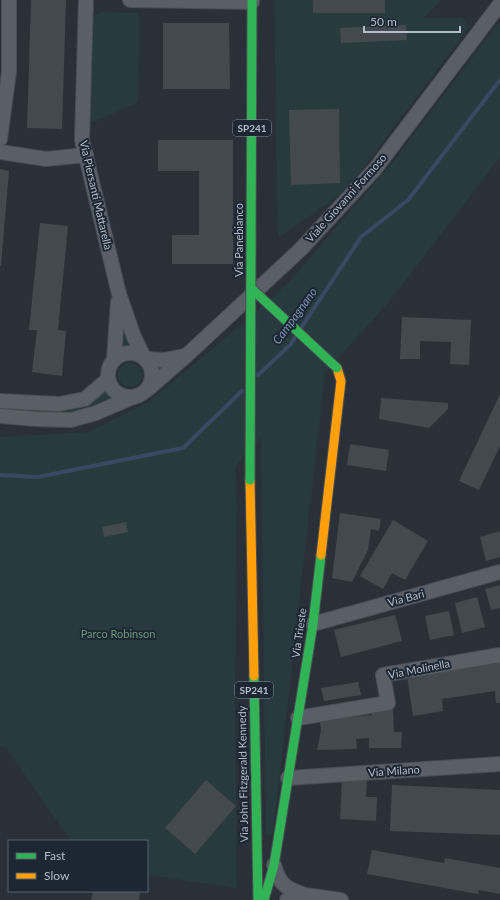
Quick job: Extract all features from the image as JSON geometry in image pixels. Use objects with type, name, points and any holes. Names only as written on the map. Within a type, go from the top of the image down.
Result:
[{"type":"main road","name":"Via Panebianco","points":[[250,480],[252,1]]},
{"type":"main road","name":"Via Trieste","points":[[251,288],[337,368],[341,381],[313,624],[274,865],[264,900]]},
{"type":"main road","name":"Via John Fitzgerald Kennedy","points":[[250,480],[258,900]]},
{"type":"street","points":[[0,139],[9,72],[9,0]]},
{"type":"street","name":"Via Piersanti Mattarella","points":[[86,0],[82,140],[119,294],[134,337],[144,358]]},
{"type":"street","points":[[130,0],[252,1]]},
{"type":"street","name":"Viale Giovanni Formoso","points":[[146,390],[187,355],[301,249],[375,169],[500,4]]},
{"type":"street","points":[[0,152],[46,159],[86,154]]},
{"type":"street","name":"Via Piersanti Mattarella","points":[[114,359],[119,294]]},
{"type":"street","points":[[133,397],[120,395],[110,386],[108,372],[114,359],[125,353],[132,353],[144,358],[164,360],[187,355]]},
{"type":"street","points":[[0,416],[71,420],[96,413],[141,394],[146,390],[150,384],[152,371],[144,358]]},
{"type":"street","points":[[0,401],[59,404],[85,399],[108,379]]},
{"type":"street","name":"Via Bari","points":[[313,624],[500,572]]},
{"type":"street","name":"Via Molinella","points":[[298,718],[388,703],[383,675],[500,655]]},
{"type":"street","name":"Via Milano","points":[[288,778],[500,764]]},
{"type":"street","points":[[274,865],[279,880],[290,889],[305,895],[341,900]]},
{"type":"street","points":[[287,900],[305,895]]},
{"type":"green space","points":[[274,0],[441,0],[424,18],[462,18],[469,27],[360,172],[337,197],[278,238]]},
{"type":"green space","points":[[103,12],[139,13],[138,102],[94,122],[89,119],[92,21],[96,15]]},
{"type":"green space","name":"Parco Robinson","points":[[500,21],[500,157],[392,298],[325,373],[273,832],[269,837],[266,834],[261,438],[235,467],[237,504],[235,689],[237,888],[148,875],[148,840],[70,840],[6,748],[0,746],[0,437],[89,432],[150,401],[287,284],[393,162]]},
{"type":"green space","points":[[121,309],[139,352],[128,350],[119,353]]},
{"type":"green space","points":[[130,363],[138,367],[142,375],[138,383],[130,387],[122,383],[118,375],[122,367]]},
{"type":"green space","points":[[106,385],[112,393],[121,398],[70,415],[0,413],[0,404],[59,407]]},
{"type":"building","points":[[31,0],[66,0],[62,129],[27,128]]},
{"type":"building","points":[[313,0],[385,0],[385,13],[313,13]]},
{"type":"building","points":[[163,23],[229,23],[230,89],[163,89]]},
{"type":"building","points":[[406,25],[407,40],[341,43],[340,28]]},
{"type":"building","points":[[339,109],[340,183],[291,185],[289,110]]},
{"type":"building","points":[[158,140],[233,140],[233,264],[172,264],[172,235],[199,235],[199,171],[158,171]]},
{"type":"building","points":[[0,169],[9,171],[1,266],[0,266]]},
{"type":"building","points":[[40,223],[68,226],[58,330],[66,331],[62,376],[32,372],[37,330],[29,330]]},
{"type":"building","points":[[402,317],[471,320],[469,365],[450,364],[451,342],[420,341],[420,359],[400,359]]},
{"type":"building","points":[[500,394],[500,446],[479,490],[459,481]]},
{"type":"building","points":[[381,398],[448,403],[448,409],[429,428],[379,419]]},
{"type":"building","points":[[350,444],[389,450],[386,471],[347,465]]},
{"type":"building","points":[[340,513],[381,519],[379,531],[371,529],[368,550],[352,582],[332,578]]},
{"type":"building","points":[[393,520],[428,541],[405,580],[392,573],[383,589],[360,576]]},
{"type":"building","points":[[126,522],[128,532],[104,537],[102,527]]},
{"type":"building","points":[[500,531],[500,557],[486,561],[480,537]]},
{"type":"building","points":[[500,585],[500,608],[491,610],[485,589]]},
{"type":"building","points":[[477,597],[485,627],[462,633],[455,603]]},
{"type":"building","points":[[449,611],[454,635],[430,640],[425,616]]},
{"type":"building","points":[[395,615],[402,641],[341,657],[334,630]]},
{"type":"building","points":[[500,662],[500,703],[496,703],[495,691],[442,699],[443,711],[413,716],[407,676]]},
{"type":"building","points":[[358,682],[361,695],[324,701],[321,688]]},
{"type":"building","points":[[393,709],[394,732],[402,732],[401,748],[369,748],[369,738],[356,739],[357,749],[317,750],[321,731],[320,720],[372,715],[372,711]]},
{"type":"building","points":[[342,779],[367,780],[366,797],[377,797],[376,821],[340,819]]},
{"type":"building","points":[[206,780],[236,806],[195,854],[165,828]]},
{"type":"building","points":[[392,785],[500,790],[500,835],[390,831]]},
{"type":"building","points":[[372,850],[444,863],[445,858],[500,868],[500,894],[479,890],[478,894],[367,874]]},
{"type":"building","points":[[93,892],[140,893],[139,900],[91,900]]},
{"type":"waterway","name":"Campagnano","points":[[301,328],[361,237],[408,200],[500,80]]},
{"type":"waterway","name":"Campagnano","points":[[258,375],[291,344],[295,337]]},
{"type":"waterway","name":"Campagnano","points":[[0,475],[38,477],[183,448],[242,391]]},
{"type":"traffic: fast","points":[[251,255],[252,0]]},
{"type":"traffic: fast","points":[[250,480],[251,255]]},
{"type":"traffic: fast","points":[[251,288],[337,368]]},
{"type":"traffic: fast","points":[[264,900],[274,865],[313,624],[321,555]]},
{"type":"traffic: fast","points":[[254,676],[258,900]]},
{"type":"traffic: slow","points":[[321,555],[341,381],[337,368]]},
{"type":"traffic: slow","points":[[250,480],[254,676]]}]
